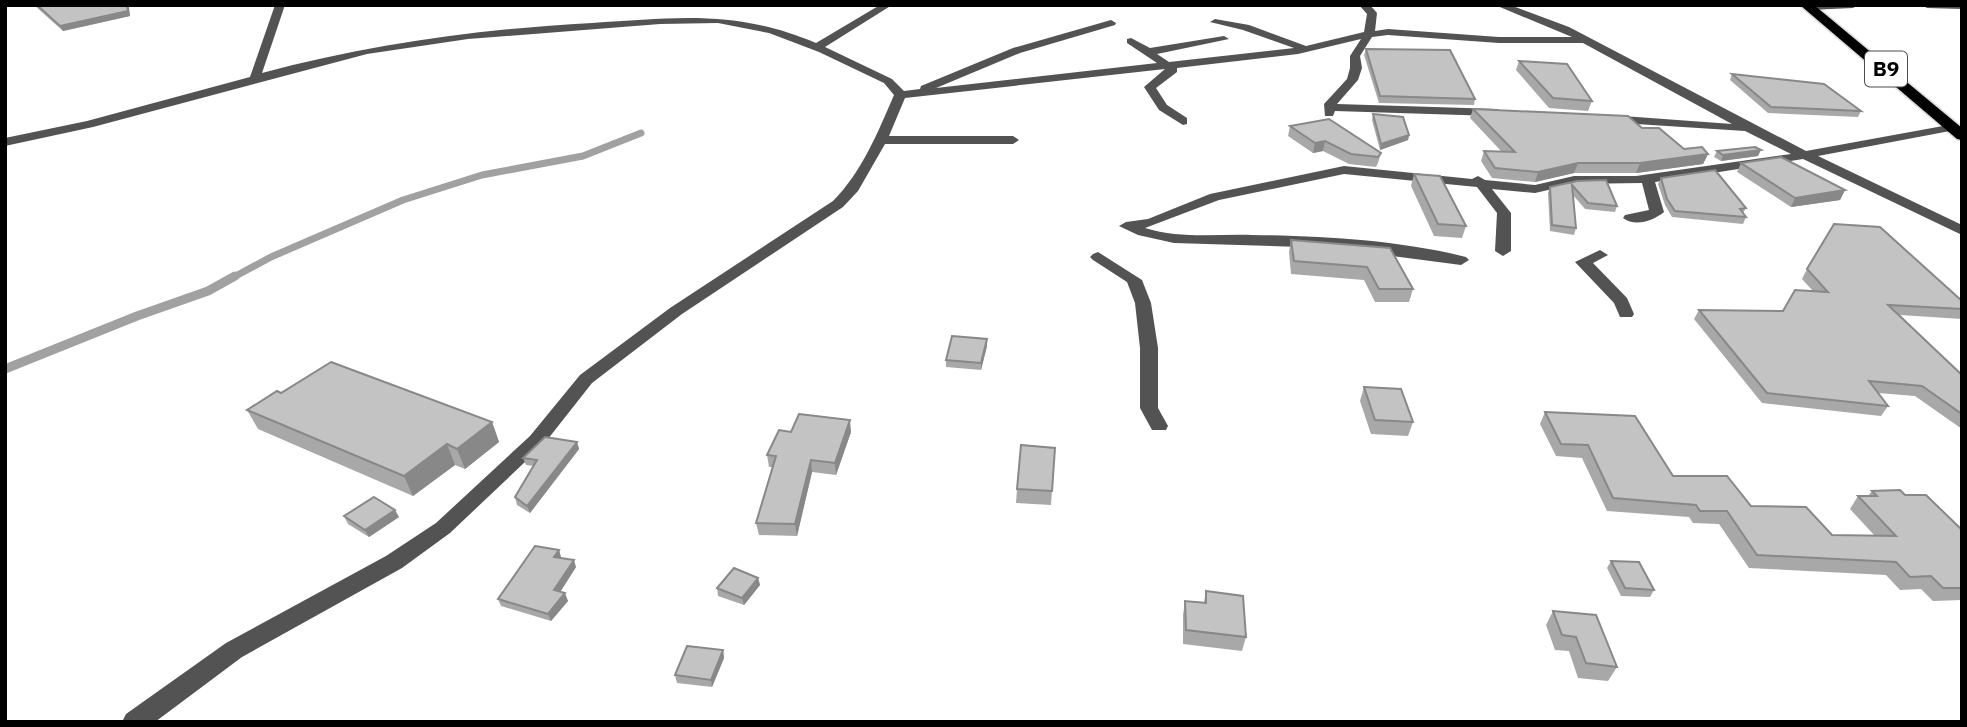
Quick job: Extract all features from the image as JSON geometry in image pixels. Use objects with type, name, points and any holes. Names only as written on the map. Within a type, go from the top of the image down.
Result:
[{"type":"highway","name":"B9","points":[[1807,6],[1889,72],[1962,136]]},
{"type":"street","points":[[255,78],[280,5]]},
{"type":"street","points":[[817,47],[887,5]]},
{"type":"street","points":[[1364,5],[1372,13],[1369,34],[1355,56],[1356,68],[1352,80],[1337,95],[1329,110],[1514,113]]},
{"type":"street","points":[[1500,5],[1566,29],[1751,129],[1962,231]]},
{"type":"street","points":[[1807,6],[1853,5]]},
{"type":"street","points":[[1927,5],[1962,6]]},
{"type":"street","points":[[5,142],[74,127],[369,50],[442,38],[517,30],[674,20],[710,20],[756,26],[817,47],[888,81],[906,95],[1307,49],[1369,34],[1418,33],[1499,40],[1586,40]]},
{"type":"street","points":[[1215,22],[1245,27],[1307,49]]},
{"type":"street","points":[[135,722],[234,650],[394,562],[443,528],[537,440],[586,379],[676,311],[838,204],[851,191],[906,95],[1007,50],[1111,23]]},
{"type":"street","points":[[1148,52],[1224,39]]},
{"type":"street","points":[[1131,41],[1173,70],[1150,87],[1163,107],[1183,121]]},
{"type":"street","points":[[1594,118],[1751,129]]},
{"type":"street","points":[[1461,260],[1354,244],[1252,239],[1180,241],[1151,237],[1126,226],[1151,223],[1216,197],[1345,170],[1479,181],[1535,189],[1574,180],[1647,179],[1778,160],[1950,127]]},
{"type":"street","points":[[881,140],[1013,140]]},
{"type":"street","points":[[1630,218],[1643,218],[1657,212],[1647,179]]},
{"type":"street","points":[[1479,181],[1504,213],[1506,231],[1503,251]]},
{"type":"street","points":[[1600,255],[1583,262],[1621,301],[1626,314]]},
{"type":"street","points":[[1098,257],[1134,280],[1143,303],[1149,348],[1149,408],[1159,426]]},
{"type":"building","points":[[37,5],[127,5],[128,11],[60,26]]},
{"type":"building","points":[[1366,49],[1450,50],[1475,99],[1380,96]]},
{"type":"building","points":[[1519,61],[1567,64],[1592,101],[1553,98]]},
{"type":"building","points":[[1732,74],[1824,84],[1861,111],[1771,107]]},
{"type":"building","points":[[1473,109],[1628,116],[1642,128],[1659,128],[1684,149],[1702,147],[1708,154],[1640,163],[1578,163],[1538,172],[1495,168],[1484,151],[1515,152]]},
{"type":"building","points":[[1373,114],[1403,117],[1409,135],[1381,144]]},
{"type":"building","points":[[1329,119],[1381,153],[1378,157],[1351,154],[1325,141],[1315,143],[1290,126]]},
{"type":"building","points":[[1755,147],[1761,150],[1723,155],[1717,151]]},
{"type":"building","points":[[1781,157],[1845,190],[1795,198],[1741,163]]},
{"type":"building","points":[[1715,170],[1746,208],[1740,209],[1746,217],[1675,211],[1667,199],[1661,178]]},
{"type":"building","points":[[1414,174],[1440,176],[1466,226],[1438,224]]},
{"type":"building","points":[[1606,180],[1617,206],[1588,203],[1572,185],[1576,228],[1552,225],[1550,187],[1577,181]]},
{"type":"building","points":[[1834,224],[1880,227],[1962,301],[1962,309],[1888,305],[1962,375],[1962,414],[1922,386],[1869,381],[1888,406],[1767,393],[1699,310],[1783,311],[1795,290],[1828,292],[1807,269]]},
{"type":"building","points":[[1291,240],[1390,248],[1413,289],[1379,289],[1367,267],[1294,261]]},
{"type":"building","points":[[952,336],[987,339],[981,363],[946,360]]},
{"type":"building","points":[[331,362],[492,422],[457,449],[447,444],[404,476],[247,410],[277,391],[281,393]]},
{"type":"building","points":[[1364,387],[1401,389],[1413,422],[1375,420]]},
{"type":"building","points":[[1545,412],[1635,416],[1673,476],[1727,476],[1751,506],[1806,507],[1832,535],[1896,536],[1858,496],[1877,496],[1872,491],[1900,490],[1905,495],[1926,495],[1962,530],[1962,588],[1943,588],[1931,576],[1910,577],[1896,562],[1757,555],[1727,511],[1700,511],[1696,505],[1613,498],[1588,445],[1561,444]]},
{"type":"building","points":[[799,414],[850,420],[835,463],[811,460],[795,524],[756,523],[776,456],[767,455],[779,430],[791,432]]},
{"type":"building","points":[[545,437],[577,442],[527,506],[515,497],[537,460],[523,458]]},
{"type":"building","points":[[1021,445],[1055,448],[1052,491],[1017,489]]},
{"type":"building","points":[[374,497],[395,510],[365,530],[344,516]]},
{"type":"building","points":[[535,546],[559,550],[554,557],[574,560],[554,590],[565,593],[548,614],[498,599]]},
{"type":"building","points":[[1611,561],[1639,562],[1654,590],[1625,588]]},
{"type":"building","points":[[734,568],[758,578],[742,598],[717,588]]},
{"type":"building","points":[[1206,591],[1243,596],[1246,637],[1186,630],[1185,601],[1206,603]]},
{"type":"building","points":[[1553,611],[1596,615],[1617,667],[1586,663],[1576,637],[1562,635]]},
{"type":"building","points":[[687,646],[723,650],[711,680],[675,675]]},
{"type":"waterway","points":[[232,278],[271,257],[403,200],[482,175],[583,156],[641,133]]},
{"type":"waterway","points":[[5,369],[137,316],[208,291],[235,276]]}]
